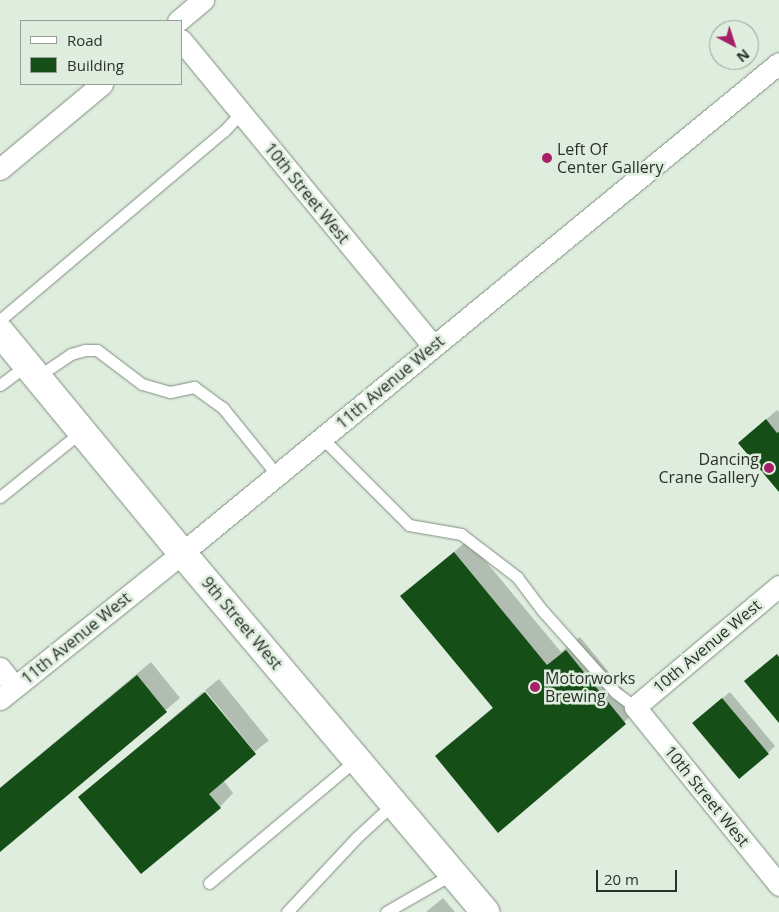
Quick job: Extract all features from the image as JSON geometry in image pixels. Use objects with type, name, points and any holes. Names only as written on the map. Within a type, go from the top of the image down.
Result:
[{"type":"main road","name":"9th Street West","points":[[0,332],[182,553],[485,912]]},
{"type":"street","points":[[179,20],[203,0]]},
{"type":"street","name":"10th Street West","points":[[182,41],[433,346]]},
{"type":"street","name":"11th Avenue West","points":[[8,693],[182,553],[779,63]]},
{"type":"street","points":[[0,169],[101,85]]},
{"type":"street","name":"10th Avenue West","points":[[635,707],[779,586]]},
{"type":"street","points":[[0,668],[8,693]]},
{"type":"street","name":"10th Street West","points":[[635,707],[779,885]]},
{"type":"lane","points":[[0,320],[224,131],[241,113]]},
{"type":"lane","points":[[0,385],[71,354],[97,350],[142,384],[170,392],[194,387],[223,408],[277,475]]},
{"type":"lane","points":[[0,497],[82,431]]},
{"type":"lane","points":[[322,438],[409,524],[460,534],[517,577],[542,610],[615,692],[635,707]]},
{"type":"lane","points":[[209,883],[357,759]]},
{"type":"lane","points":[[287,912],[356,838],[394,804]]},
{"type":"lane","points":[[386,912],[452,874]]},
{"type":"building","name":"Dancing Crane Gallery","points":[[766,419],[777,433],[779,432],[779,492],[738,443]]},
{"type":"building","name":"Motorworks Brewing","points":[[454,552],[547,665],[566,650],[626,724],[498,833],[435,756],[493,708],[400,596]]},
{"type":"building","points":[[777,654],[779,657],[779,723],[744,681]]},
{"type":"building","points":[[137,675],[167,712],[0,852],[0,788]]},
{"type":"building","points":[[205,692],[256,754],[209,794],[221,808],[141,874],[78,797]]},
{"type":"building","points":[[722,698],[769,754],[739,779],[692,723]]},
{"type":"place","name":"Left Of Center Gallery","points":[[547,158]]},
{"type":"place","name":"Dancing Crane Gallery","points":[[769,468]]},
{"type":"place","name":"Motorworks Brewing","points":[[535,687]]}]
